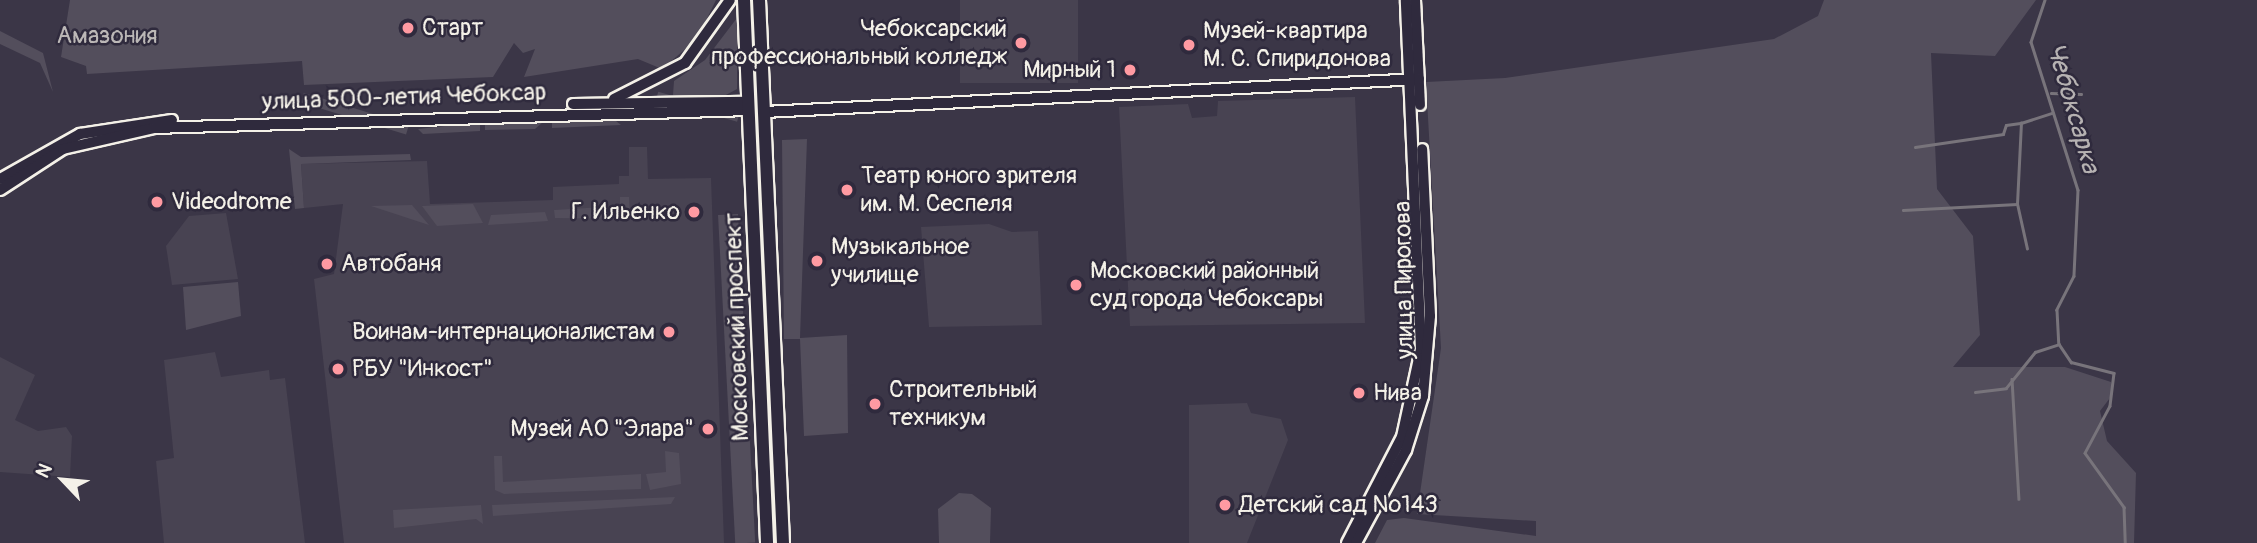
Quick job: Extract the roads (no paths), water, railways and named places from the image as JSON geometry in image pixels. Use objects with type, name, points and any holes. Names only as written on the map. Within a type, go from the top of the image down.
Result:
[{"type":"main road","points":[[602,103],[642,89],[685,63],[730,0]]},
{"type":"main road","name":"Московский проспект","points":[[744,0],[766,543]]},
{"type":"main road","name":"Московский проспект","points":[[759,0],[783,543]]},
{"type":"main road","name":"улица Пирогова","points":[[1356,543],[1362,525],[1399,456],[1425,349],[1423,245],[1414,80],[1406,0]]},
{"type":"main road","name":"улица Пирогова","points":[[1414,80],[1415,0]]},
{"type":"main road","points":[[749,106],[847,109],[1414,80]]},
{"type":"main road","name":"улица 500-летия Чебоксар","points":[[62,145],[81,138],[154,125],[602,103],[749,106]]},
{"type":"main road","name":"улица 500-летия Чебоксар","points":[[414,113],[749,106]]},
{"type":"main road","points":[[0,179],[62,145]]},
{"type":"main road","points":[[0,190],[62,145]]},
{"type":"main road","name":"улица Пирогова","points":[[1347,543],[1362,525]]},
{"type":"waterway","name":"Чебоксарка","points":[[2045,0],[2031,42],[2078,190],[2074,276],[2057,310],[2059,344],[2071,362],[2114,373],[2110,406],[2085,453],[2124,507],[2125,543]]},
{"type":"waterway","points":[[2051,93],[2081,94]]},
{"type":"waterway","points":[[2027,249],[2017,204],[2021,123],[2052,113]]},
{"type":"waterway","points":[[1915,147],[2003,134],[2006,125],[2020,123]]},
{"type":"waterway","points":[[1903,210],[2017,204]]},
{"type":"waterway","points":[[1975,392],[2006,388],[2035,352],[2059,344]]},
{"type":"waterway","points":[[2012,379],[2019,499]]},
{"type":"place","name":"Старт","points":[[408,28]]},
{"type":"place","name":"Чебоксарский профессиональный колледж","points":[[1021,43]]},
{"type":"place","name":"Музей-квартира М. С. Спиридонова","points":[[1189,45]]},
{"type":"place","name":"Мирный 1","points":[[1130,70]]},
{"type":"place","name":"Театр юного зрителя им. М. Сеспеля","points":[[847,190]]},
{"type":"place","name":"Videodrome","points":[[157,202]]},
{"type":"place","name":"Г. Ильенко","points":[[694,212]]},
{"type":"place","name":"Музыкальное училище","points":[[817,261]]},
{"type":"place","name":"Автобаня","points":[[327,264]]},
{"type":"place","name":"Московский районный суд города Чебоксары","points":[[1076,285]]},
{"type":"place","name":"Воинам-интернационалистам","points":[[669,332]]},
{"type":"place","name":"РБУ \"Инкост\"","points":[[338,369]]},
{"type":"place","name":"Нива","points":[[1359,393]]},
{"type":"place","name":"Строительный техникум","points":[[875,404]]},
{"type":"place","name":"Музей АО \"Элара\"","points":[[708,429]]},
{"type":"place","name":"Детский сад №143","points":[[1225,505]]},
{"type":"park label","name":"Амазония","points":[[107,36]]}]
